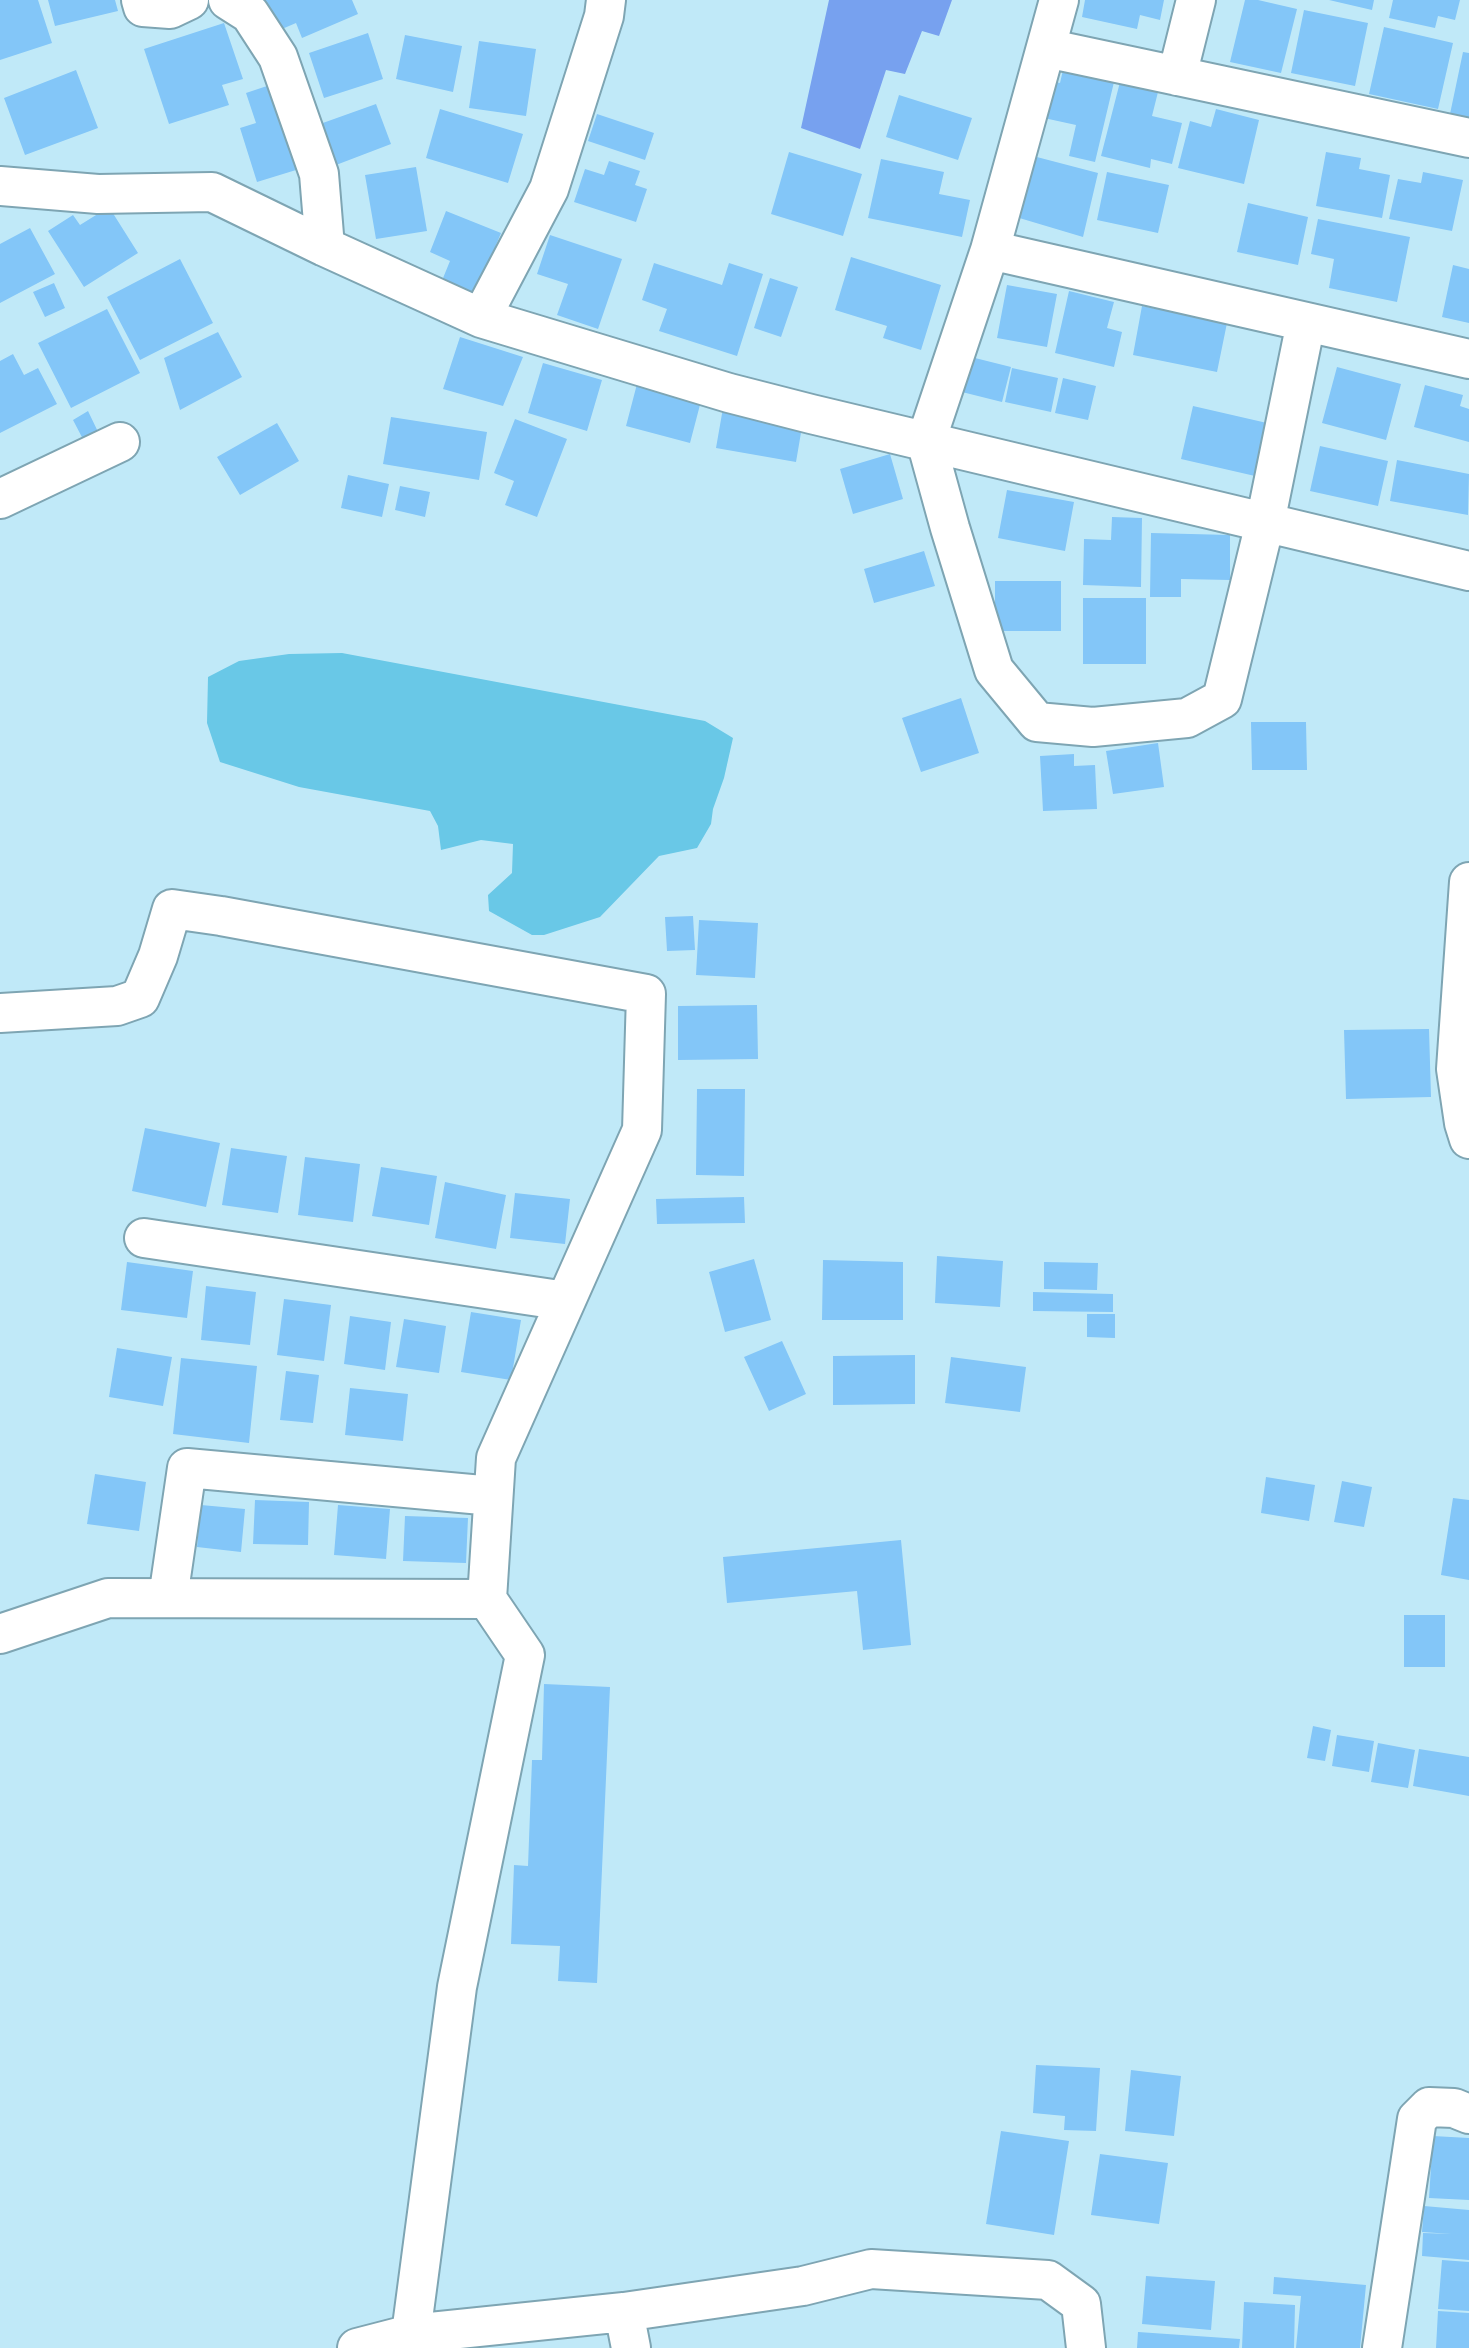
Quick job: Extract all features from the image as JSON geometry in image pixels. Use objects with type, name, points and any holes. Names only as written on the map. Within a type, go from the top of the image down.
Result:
[{"type":"street","points":[[141,0],[143,7],[170,9],[189,0]]},
{"type":"street","points":[[228,0],[250,14],[278,57],[319,174],[325,247]]},
{"type":"street","points":[[481,318],[549,189],[604,16],[606,0]]},
{"type":"street","points":[[1059,0],[990,250],[926,441],[994,670],[1037,722],[1093,727],[1187,718],[1222,699],[1265,523],[1306,322]]},
{"type":"street","points":[[1177,76],[1196,0]]},
{"type":"street","points":[[1046,48],[1469,138]]},
{"type":"street","points":[[0,186],[98,194],[212,192],[481,318],[729,393],[948,448],[1469,571]]},
{"type":"street","points":[[990,250],[1469,359]]},
{"type":"street","points":[[0,499],[120,442]]},
{"type":"street","points":[[1469,882],[1457,1069],[1464,1124],[1469,1139]]},
{"type":"street","points":[[0,1013],[117,1006],[140,998],[158,956],[172,909],[646,994],[642,1130],[496,1458],[487,1599],[525,1655],[457,1987],[411,2334]]},
{"type":"street","points":[[144,1238],[566,1301]]},
{"type":"street","points":[[169,1598],[187,1468],[493,1496]]},
{"type":"street","points":[[0,1634],[108,1598],[487,1599]]},
{"type":"street","points":[[1382,2348],[1416,2119],[1429,2107],[1454,2108],[1469,2114]]},
{"type":"street","points":[[357,2348],[411,2334],[628,2330],[871,2270],[1048,2280],[1081,2304],[1086,2348]]},
{"type":"shaded area","points":[[829,0],[952,0],[939,36],[922,31],[905,74],[886,70],[860,149],[801,128]]},
{"type":"shaded area","points":[[342,653],[705,721],[733,738],[711,824],[697,848],[659,856],[600,917],[544,935],[532,935],[489,911],[488,895],[512,873],[513,844],[481,840],[441,850],[438,826],[430,811],[299,787],[220,762],[207,723],[208,677],[239,661],[289,654]]},
{"type":"building","points":[[0,0],[38,0],[52,43],[0,60]]},
{"type":"building","points":[[48,0],[115,0],[118,11],[55,26]]},
{"type":"building","points":[[261,0],[352,0],[358,14],[302,38],[296,23],[275,32]]},
{"type":"building","points":[[1085,0],[1164,0],[1160,20],[1140,15],[1137,29],[1082,17]]},
{"type":"building","points":[[1245,0],[1258,0],[1297,9],[1281,73],[1230,62]]},
{"type":"building","points":[[1329,0],[1374,0],[1372,10]]},
{"type":"building","points":[[1393,0],[1460,0],[1455,20],[1438,16],[1435,28],[1389,18]]},
{"type":"building","points":[[1304,10],[1368,23],[1355,86],[1291,73]]},
{"type":"building","points":[[224,23],[243,79],[222,85],[229,105],[169,124],[144,49]]},
{"type":"building","points":[[1384,27],[1453,43],[1438,109],[1369,94]]},
{"type":"building","points":[[368,33],[383,79],[324,98],[309,53]]},
{"type":"building","points":[[405,35],[462,46],[453,92],[396,79]]},
{"type":"building","points":[[479,41],[536,49],[526,116],[469,108]]},
{"type":"building","points":[[1463,52],[1469,53],[1469,118],[1450,114]]},
{"type":"building","points":[[76,70],[98,128],[25,155],[4,98]]},
{"type":"building","points":[[1063,70],[1114,82],[1095,162],[1069,156],[1076,125],[1044,118],[1052,81],[1060,83]]},
{"type":"building","points":[[1120,82],[1158,92],[1152,116],[1182,123],[1172,164],[1151,159],[1150,168],[1101,156]]},
{"type":"building","points":[[270,85],[296,170],[257,182],[240,128],[256,123],[246,93]]},
{"type":"building","points":[[899,95],[972,118],[958,160],[886,137]]},
{"type":"building","points":[[376,104],[391,144],[336,165],[320,124]]},
{"type":"building","points":[[440,109],[523,134],[508,183],[426,158]]},
{"type":"building","points":[[1216,109],[1259,120],[1244,184],[1178,168],[1190,121],[1211,127]]},
{"type":"building","points":[[597,114],[654,133],[645,160],[588,141]]},
{"type":"building","points":[[789,152],[862,174],[843,236],[771,214]]},
{"type":"building","points":[[1326,152],[1361,158],[1359,169],[1390,175],[1382,218],[1316,206]]},
{"type":"building","points":[[1033,156],[1098,173],[1083,237],[1016,217]]},
{"type":"building","points":[[881,159],[944,172],[939,194],[970,200],[962,237],[868,218]]},
{"type":"building","points":[[609,161],[640,171],[635,185],[647,189],[636,222],[574,202],[585,169],[604,175]]},
{"type":"building","points":[[416,167],[427,231],[376,239],[365,175]]},
{"type":"building","points":[[1107,172],[1169,185],[1158,233],[1097,220]]},
{"type":"building","points":[[1423,172],[1463,180],[1452,231],[1389,219],[1398,179],[1421,183]]},
{"type":"building","points":[[1248,203],[1308,217],[1298,265],[1237,252]]},
{"type":"building","points":[[109,207],[138,253],[84,287],[48,231],[73,215],[80,225]]},
{"type":"building","points":[[446,211],[501,233],[475,296],[441,283],[450,261],[430,252]]},
{"type":"building","points":[[1318,219],[1410,237],[1397,302],[1329,288],[1334,259],[1311,254]]},
{"type":"building","points":[[30,228],[55,274],[0,303],[0,244]]},
{"type":"building","points":[[550,235],[622,259],[598,329],[557,315],[568,284],[537,274]]},
{"type":"building","points":[[851,257],[941,285],[921,350],[883,338],[887,326],[835,310]]},
{"type":"building","points":[[180,259],[213,323],[140,360],[107,297]]},
{"type":"building","points":[[654,263],[722,285],[729,263],[763,274],[737,356],[659,331],[667,309],[642,300]]},
{"type":"building","points":[[1453,265],[1469,269],[1469,323],[1442,317]]},
{"type":"building","points":[[770,278],[798,287],[781,337],[754,328]]},
{"type":"building","points":[[54,283],[65,308],[45,317],[33,292]]},
{"type":"building","points":[[1007,285],[1057,294],[1047,347],[997,338]]},
{"type":"building","points":[[1069,291],[1114,302],[1107,328],[1122,332],[1114,367],[1055,353]]},
{"type":"building","points":[[1142,306],[1227,323],[1217,372],[1133,355]]},
{"type":"building","points":[[107,309],[140,373],[71,408],[38,343]]},
{"type":"building","points":[[218,332],[242,377],[180,410],[164,358]]},
{"type":"building","points":[[460,337],[523,357],[503,406],[443,389]]},
{"type":"building","points":[[13,354],[24,375],[38,368],[57,404],[0,433],[0,361]]},
{"type":"building","points":[[971,357],[1011,367],[1002,402],[962,392]]},
{"type":"building","points":[[543,363],[602,380],[587,431],[528,413]]},
{"type":"building","points":[[1337,367],[1401,384],[1386,440],[1322,423]]},
{"type":"building","points":[[1012,368],[1058,378],[1051,412],[1005,402]]},
{"type":"building","points":[[1063,378],[1096,386],[1088,420],[1055,413]]},
{"type":"building","points":[[637,384],[701,401],[690,443],[626,426]]},
{"type":"building","points":[[1425,385],[1463,395],[1460,406],[1469,409],[1469,442],[1414,427]]},
{"type":"building","points":[[1193,406],[1267,423],[1255,476],[1181,459]]},
{"type":"building","points":[[723,408],[803,421],[796,462],[716,448]]},
{"type":"building","points":[[88,411],[101,438],[85,443],[73,420]]},
{"type":"building","points":[[391,417],[487,432],[479,480],[383,464]]},
{"type":"building","points":[[515,419],[567,439],[537,517],[505,505],[514,481],[494,473]]},
{"type":"building","points":[[277,423],[299,461],[240,495],[217,457]]},
{"type":"building","points":[[1320,446],[1388,461],[1378,506],[1310,491]]},
{"type":"building","points":[[890,454],[903,499],[853,514],[840,469]]},
{"type":"building","points":[[1397,460],[1469,474],[1468,515],[1390,501]]},
{"type":"building","points":[[348,475],[389,484],[382,517],[341,508]]},
{"type":"building","points":[[400,486],[430,492],[425,517],[395,510]]},
{"type":"building","points":[[1007,490],[1074,502],[1065,551],[998,538]]},
{"type":"building","points":[[1112,517],[1142,518],[1141,587],[1083,585],[1084,539],[1111,540]]},
{"type":"building","points":[[1151,533],[1230,535],[1230,580],[1181,579],[1181,597],[1150,597]]},
{"type":"building","points":[[924,551],[935,586],[874,603],[864,569]]},
{"type":"building","points":[[995,581],[1061,581],[1061,631],[995,631]]},
{"type":"building","points":[[1083,598],[1146,598],[1146,664],[1083,664]]},
{"type":"building","points":[[961,698],[979,753],[921,772],[902,718]]},
{"type":"building","points":[[1251,722],[1306,722],[1307,770],[1252,770]]},
{"type":"building","points":[[1158,743],[1164,787],[1113,794],[1106,751]]},
{"type":"building","points":[[1074,754],[1074,766],[1095,765],[1097,809],[1043,811],[1040,756]]},
{"type":"building","points":[[693,916],[695,950],[667,951],[665,917]]},
{"type":"building","points":[[699,920],[758,923],[755,978],[696,975]]},
{"type":"building","points":[[757,1005],[758,1059],[678,1060],[678,1006]]},
{"type":"building","points":[[1429,1029],[1431,1097],[1346,1099],[1344,1030]]},
{"type":"building","points":[[697,1089],[745,1089],[744,1176],[696,1175]]},
{"type":"building","points":[[145,1128],[220,1143],[206,1207],[132,1191]]},
{"type":"building","points":[[231,1148],[287,1156],[278,1213],[222,1205]]},
{"type":"building","points":[[305,1157],[360,1164],[353,1222],[298,1215]]},
{"type":"building","points":[[381,1167],[437,1176],[429,1225],[372,1216]]},
{"type":"building","points":[[445,1182],[506,1195],[496,1249],[435,1238]]},
{"type":"building","points":[[515,1193],[570,1199],[565,1244],[510,1238]]},
{"type":"building","points":[[744,1197],[745,1223],[657,1224],[656,1199]]},
{"type":"building","points":[[937,1256],[1003,1261],[1000,1307],[935,1303]]},
{"type":"building","points":[[754,1259],[771,1320],[725,1332],[709,1272]]},
{"type":"building","points":[[823,1260],[903,1262],[903,1320],[822,1320]]},
{"type":"building","points":[[127,1262],[193,1271],[187,1318],[121,1310]]},
{"type":"building","points":[[1044,1262],[1098,1263],[1097,1290],[1044,1289]]},
{"type":"building","points":[[206,1286],[256,1292],[250,1345],[201,1340]]},
{"type":"building","points":[[1033,1292],[1113,1294],[1113,1312],[1033,1311]]},
{"type":"building","points":[[284,1299],[331,1305],[324,1361],[277,1355]]},
{"type":"building","points":[[471,1312],[521,1320],[511,1380],[461,1372]]},
{"type":"building","points":[[1087,1314],[1115,1314],[1115,1338],[1087,1337]]},
{"type":"building","points":[[350,1316],[391,1322],[385,1370],[344,1364]]},
{"type":"building","points":[[404,1319],[446,1326],[439,1373],[396,1367]]},
{"type":"building","points":[[782,1341],[806,1394],[769,1411],[744,1357]]},
{"type":"building","points":[[117,1348],[172,1357],[163,1406],[109,1397]]},
{"type":"building","points":[[915,1355],[915,1404],[833,1405],[833,1356]]},
{"type":"building","points":[[951,1357],[1026,1367],[1020,1412],[945,1403]]},
{"type":"building","points":[[181,1358],[257,1366],[249,1443],[173,1434]]},
{"type":"building","points":[[286,1371],[319,1375],[313,1423],[280,1420]]},
{"type":"building","points":[[350,1388],[408,1394],[403,1441],[345,1435]]},
{"type":"building","points":[[95,1474],[146,1482],[139,1531],[87,1524]]},
{"type":"building","points":[[1266,1477],[1315,1485],[1309,1521],[1261,1513]]},
{"type":"building","points":[[1342,1481],[1372,1487],[1364,1527],[1334,1522]]},
{"type":"building","points":[[1453,1498],[1469,1500],[1469,1580],[1441,1575]]},
{"type":"building","points":[[255,1500],[309,1502],[308,1545],[253,1544]]},
{"type":"building","points":[[201,1505],[245,1509],[241,1552],[197,1547]]},
{"type":"building","points":[[338,1505],[390,1509],[386,1559],[334,1555]]},
{"type":"building","points":[[405,1516],[468,1518],[466,1563],[403,1561]]},
{"type":"building","points":[[901,1540],[911,1645],[863,1650],[857,1591],[727,1603],[723,1557]]},
{"type":"building","points":[[1404,1615],[1445,1615],[1445,1667],[1404,1667]]},
{"type":"building","points":[[544,1684],[610,1687],[597,1983],[558,1981],[560,1946],[511,1944],[514,1865],[528,1866],[532,1760],[542,1760]]},
{"type":"building","points":[[1313,1726],[1331,1730],[1325,1761],[1307,1758]]},
{"type":"building","points":[[1337,1735],[1374,1741],[1369,1772],[1332,1766]]},
{"type":"building","points":[[1378,1743],[1415,1750],[1408,1788],[1371,1782]]},
{"type":"building","points":[[1419,1749],[1469,1757],[1469,1796],[1413,1786]]},
{"type":"building","points":[[1036,2065],[1100,2068],[1096,2131],[1064,2130],[1065,2116],[1033,2113]]},
{"type":"building","points":[[1131,2070],[1181,2076],[1174,2136],[1125,2131]]},
{"type":"building","points":[[1001,2131],[1069,2141],[1054,2235],[986,2224]]},
{"type":"building","points":[[1433,2136],[1469,2138],[1469,2200],[1429,2198]]},
{"type":"building","points":[[1100,2154],[1168,2163],[1159,2224],[1091,2215]]},
{"type":"building","points":[[1424,2206],[1469,2210],[1469,2260],[1422,2256],[1423,2233],[1452,2234],[1422,2232]]},
{"type":"building","points":[[1442,2260],[1469,2262],[1469,2311],[1438,2309]]},
{"type":"building","points":[[1146,2276],[1215,2281],[1211,2330],[1142,2324]]},
{"type":"building","points":[[1274,2277],[1366,2285],[1360,2348],[1296,2348],[1301,2296],[1273,2294]]},
{"type":"building","points":[[1244,2302],[1295,2305],[1294,2348],[1242,2348]]},
{"type":"building","points":[[1438,2311],[1469,2313],[1469,2348],[1436,2348]]},
{"type":"building","points":[[1138,2332],[1240,2339],[1239,2348],[1137,2348]]}]
